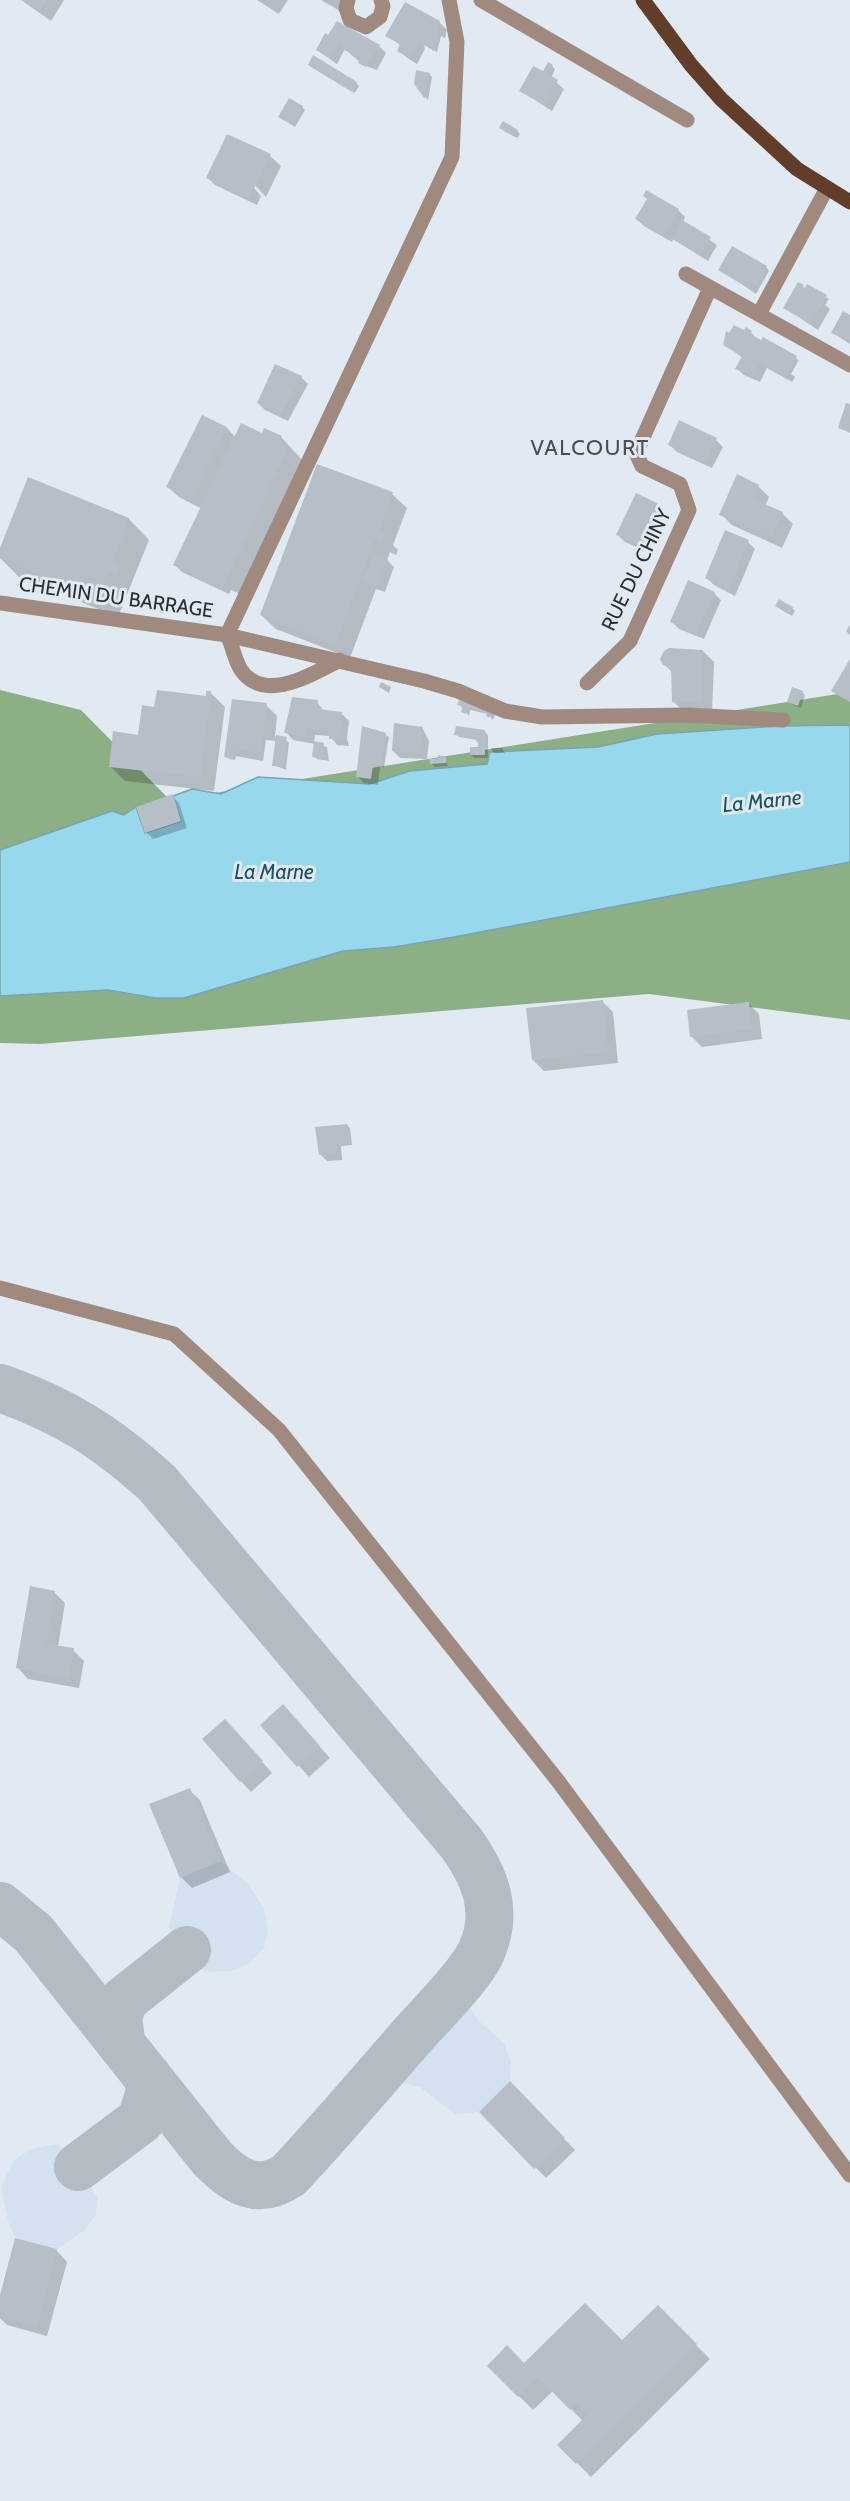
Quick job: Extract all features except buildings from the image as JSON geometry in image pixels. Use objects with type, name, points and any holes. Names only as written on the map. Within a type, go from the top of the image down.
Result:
[{"type":"main road","points":[[643,0],[721,99],[796,169],[850,202]]},
{"type":"street","points":[[348,0],[346,8],[350,20],[366,27],[381,17],[383,6],[381,0]]},
{"type":"street","points":[[340,660],[276,687],[264,686],[254,682],[240,668],[226,635],[452,157],[457,42],[449,0]]},
{"type":"street","points":[[481,0],[687,120]]},
{"type":"street","points":[[759,314],[827,188]]},
{"type":"street","points":[[686,274],[850,364]]},
{"type":"street","name":"RUE DU CHINY","points":[[587,683],[630,641],[689,510],[680,484],[642,466],[636,453],[710,288]]},
{"type":"street","name":"CHEMIN DU BARRAGE","points":[[0,603],[226,635],[340,660],[458,691],[505,711],[542,717],[687,715],[783,720]]},
{"type":"street","points":[[0,1288],[174,1334],[279,1430],[558,1781],[850,2175]]},
{"type":"shaded area","points":[[220,1861],[248,1884],[264,1908],[268,1931],[264,1948],[249,1964],[231,1971],[204,1972],[169,1927],[180,1878]]},
{"type":"shaded area","points":[[468,1993],[470,2008],[480,2022],[504,2043],[511,2063],[510,2081],[479,2112],[455,2114],[420,2087],[392,2080]]},
{"type":"shaded area","points":[[58,2144],[78,2167],[97,2197],[96,2214],[85,2230],[57,2249],[15,2238],[8,2221],[1,2188],[13,2161],[31,2149]]},
{"type":"green space","name":"La Marne","points":[[0,690],[81,710],[170,800],[850,692],[850,1020],[649,994],[40,1044],[0,1043]]},
{"type":"water","name":"La Marne","points":[[850,725],[850,862],[454,937],[394,947],[343,951],[184,998],[155,998],[108,990],[0,996],[0,850],[112,811],[124,815],[136,807],[145,833],[181,821],[173,796],[192,789],[221,794],[258,777],[370,784],[410,771],[487,764],[490,752],[598,747],[657,734],[779,726]]},
{"type":"taxiway","points":[[0,1388],[45,1406],[84,1427],[120,1452],[157,1483],[462,1844],[483,1881],[487,1894],[489,1921],[482,1950],[471,1969],[454,1990],[289,2175],[267,2185],[257,2185],[229,2174],[212,2158],[33,1933],[0,1906]]},
{"type":"taxiway","points":[[121,2040],[118,2017],[124,2000],[187,1950]]},
{"type":"taxiway","points":[[78,2167],[141,2120],[150,2091],[148,2077]]},
{"type":"district","name":"VALCOURT","points":[[590,449]]}]
